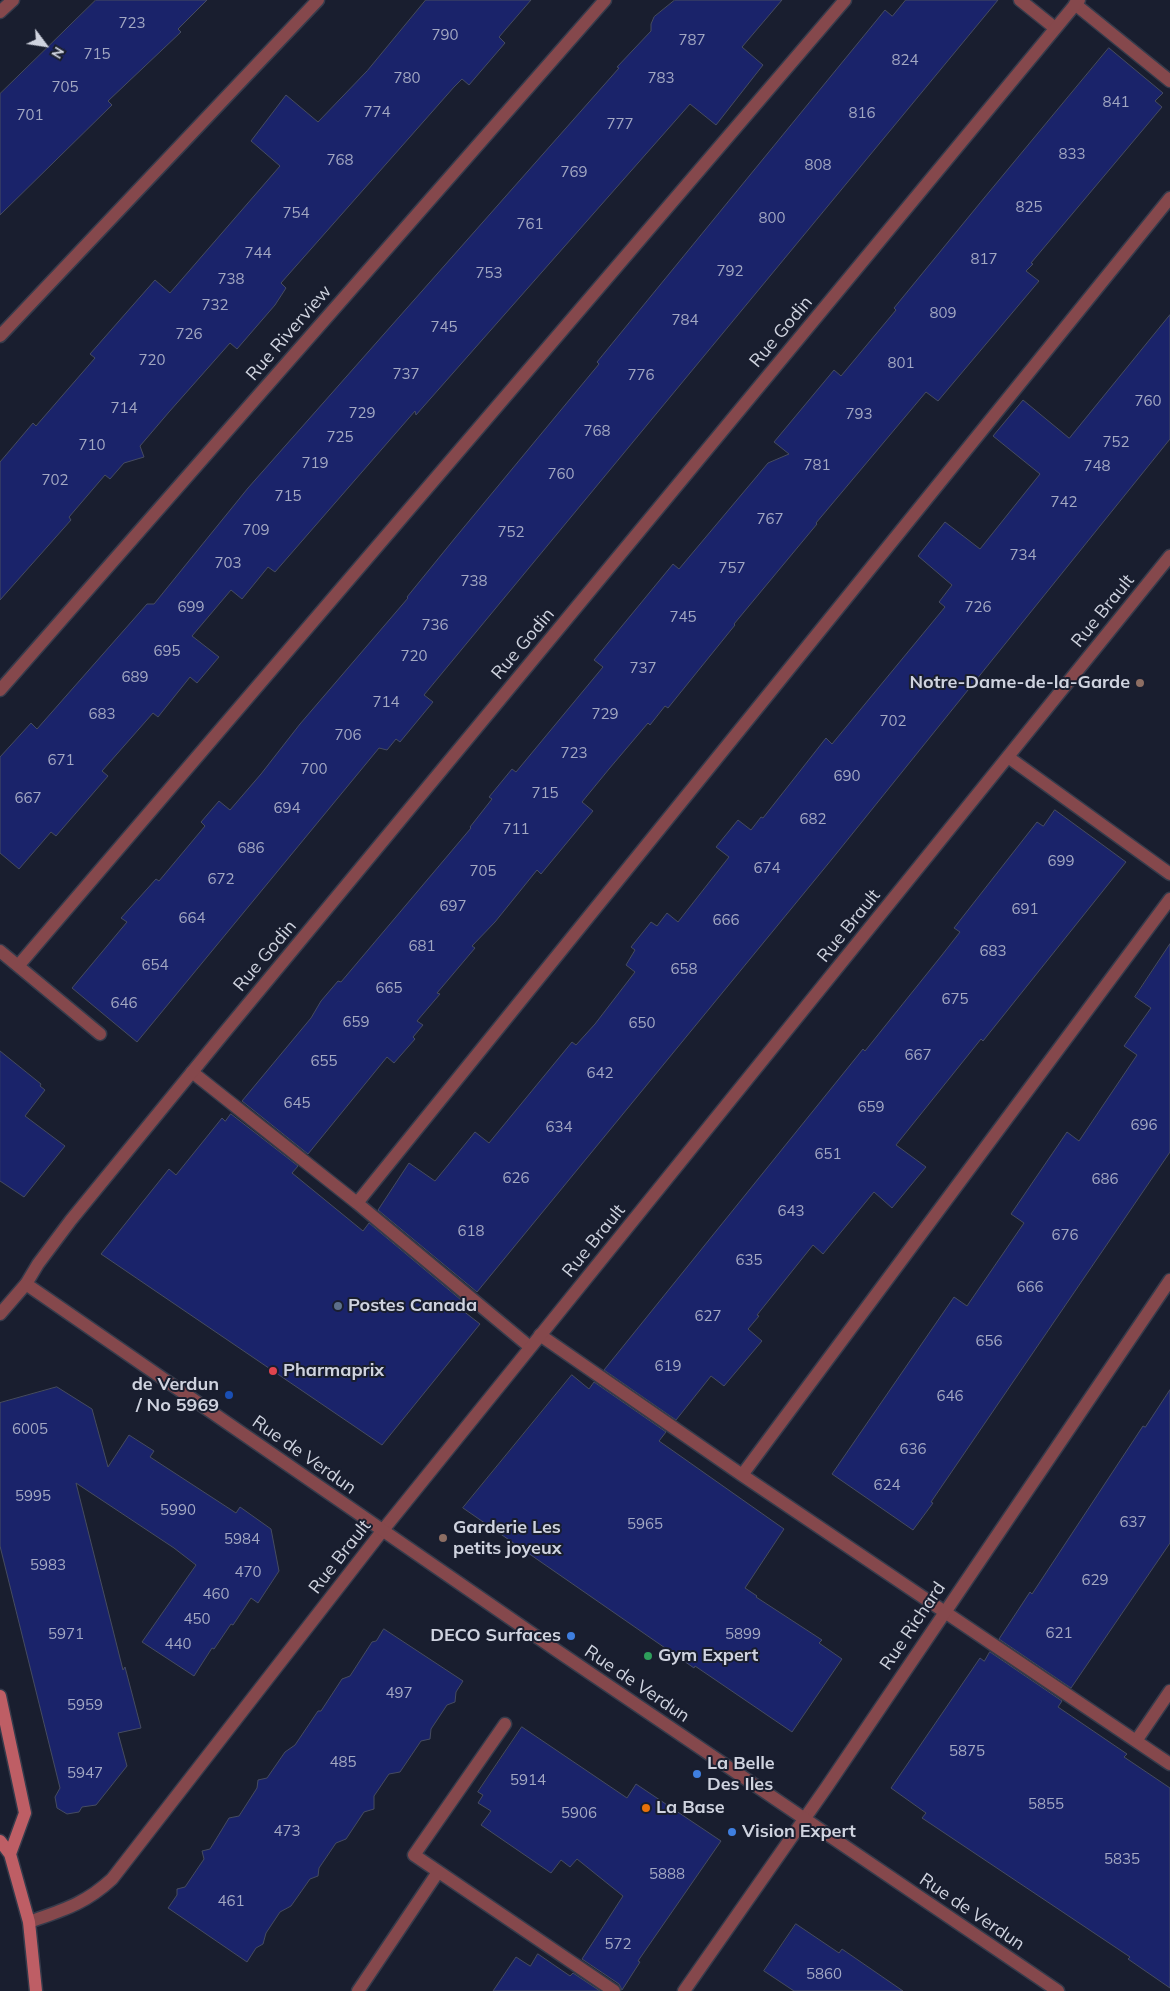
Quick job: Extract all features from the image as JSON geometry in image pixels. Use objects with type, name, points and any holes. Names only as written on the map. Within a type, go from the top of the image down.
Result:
[{"type":"main road","points":[[0,1696],[25,1813],[10,1854]]},
{"type":"main road","points":[[0,1841],[10,1854],[29,1922],[36,1991]]},
{"type":"street","points":[[0,12],[13,0]]},
{"type":"street","points":[[0,336],[318,0]]},
{"type":"street","name":"Rue Riverview","points":[[0,690],[605,0]]},
{"type":"street","points":[[18,966],[845,0]]},
{"type":"street","points":[[1020,0],[1055,28]]},
{"type":"street","points":[[1077,2],[1170,80]]},
{"type":"street","name":"Rue Godin","points":[[0,1314],[26,1284],[38,1264],[71,1220],[192,1072],[1077,2]]},
{"type":"street","points":[[357,1203],[1170,198]]},
{"type":"street","name":"Rue Brault","points":[[29,1922],[76,1906],[97,1893],[112,1879],[383,1530],[1170,556]]},
{"type":"street","points":[[1008,757],[1170,874]]},
{"type":"street","points":[[742,1475],[1170,899]]},
{"type":"street","points":[[0,951],[100,1034]]},
{"type":"street","points":[[192,1072],[357,1203],[530,1347]]},
{"type":"street","name":"Rue Richard","points":[[684,1991],[804,1819],[1170,1280]]},
{"type":"street","name":"Rue de Verdun","points":[[26,1284],[804,1819],[1058,1991]]},
{"type":"street","points":[[540,1334],[742,1475],[945,1610],[1170,1764]]},
{"type":"street","points":[[1136,1740],[1170,1691]]},
{"type":"street","points":[[505,1724],[414,1855],[614,1991]]},
{"type":"street","points":[[358,1991],[438,1872]]},
{"type":"building","points":[[96,0],[207,0],[178,29],[181,32],[108,101],[112,105],[0,215],[0,94]]},
{"type":"building","points":[[426,0],[531,0],[499,37],[505,43],[469,85],[462,79],[454,87],[281,283],[286,288],[275,305],[237,349],[230,343],[140,446],[144,457],[124,463],[110,479],[105,475],[69,517],[71,520],[0,600],[0,462],[33,423],[36,426],[95,358],[90,354],[155,280],[170,293],[280,166],[251,141],[286,95],[318,122],[367,71]]},
{"type":"building","points":[[675,0],[782,0],[742,47],[763,65],[716,125],[690,104],[416,415],[415,411],[275,572],[268,567],[242,599],[231,590],[192,636],[219,657],[197,683],[190,677],[158,717],[153,713],[102,771],[108,776],[56,836],[51,832],[19,869],[0,853],[0,757],[31,723],[37,729],[147,604],[154,604],[248,488],[619,68],[617,67],[651,31],[654,17]]},
{"type":"building","points":[[906,0],[998,0],[424,695],[433,702],[400,742],[396,739],[387,750],[379,748],[137,1042],[72,988],[127,922],[121,918],[156,879],[159,881],[205,826],[201,822],[219,801],[230,810],[261,774],[300,724],[408,598],[455,538],[599,364],[597,362],[885,10],[892,16]]},
{"type":"building","points":[[1109,48],[1163,93],[1155,101],[1162,107],[1031,263],[1033,264],[1026,271],[1039,281],[938,401],[926,392],[816,523],[668,708],[665,706],[650,725],[648,723],[609,769],[582,802],[593,811],[541,874],[537,870],[495,922],[472,946],[475,948],[437,993],[440,994],[417,1021],[423,1025],[413,1037],[415,1039],[394,1063],[387,1057],[308,1154],[242,1101],[311,1018],[321,1001],[338,981],[341,982],[471,828],[492,799],[489,797],[512,769],[516,772],[603,667],[594,660],[673,564],[679,569],[768,463],[789,454],[774,442],[834,370],[841,376],[896,310],[894,308]]},
{"type":"building","points":[[1170,315],[1170,439],[832,859],[477,1292],[378,1210],[409,1163],[435,1181],[475,1132],[489,1143],[572,1042],[576,1045],[595,1024],[635,972],[626,965],[635,950],[631,947],[651,922],[657,926],[667,913],[678,922],[729,857],[716,847],[738,820],[751,830],[761,817],[763,818],[826,738],[832,744],[945,607],[939,602],[952,585],[918,556],[945,522],[980,549],[1040,474],[993,436],[1023,400],[1069,438]]},
{"type":"building","points":[[1055,810],[1126,862],[983,1041],[981,1039],[896,1145],[926,1167],[892,1208],[874,1192],[823,1254],[813,1245],[748,1329],[762,1341],[724,1386],[711,1376],[676,1420],[604,1370],[863,1049],[865,1051],[942,955],[960,932],[954,928],[1037,822],[1043,826]]},
{"type":"building","points":[[1170,944],[1170,1152],[913,1530],[832,1474],[954,1297],[967,1306],[1024,1223],[1011,1214],[1067,1132],[1079,1141],[1137,1055],[1124,1046],[1151,1008],[1135,997]]},
{"type":"building","points":[[0,1051],[41,1084],[40,1086],[45,1090],[25,1116],[65,1146],[24,1197],[0,1181]]},
{"type":"building","points":[[231,1114],[298,1166],[292,1173],[363,1231],[369,1223],[467,1305],[462,1310],[480,1324],[382,1445],[101,1254],[169,1169],[176,1175],[222,1118],[225,1121]]},
{"type":"building","points":[[572,1375],[589,1389],[594,1382],[666,1432],[659,1441],[784,1529],[745,1588],[822,1640],[819,1643],[842,1659],[792,1732],[695,1666],[694,1668],[463,1508]]},
{"type":"building","points":[[57,1387],[92,1409],[108,1467],[129,1435],[154,1451],[150,1457],[236,1513],[240,1507],[271,1529],[279,1571],[258,1603],[251,1598],[233,1625],[231,1624],[214,1649],[212,1648],[194,1676],[142,1642],[196,1565],[174,1548],[76,1483],[123,1670],[125,1667],[141,1728],[118,1733],[127,1766],[96,1805],[82,1807],[79,1812],[67,1814],[57,1808],[55,1797],[60,1788],[0,1546],[0,1403]]},
{"type":"building","points":[[1170,1390],[1170,1543],[1071,1688],[999,1639],[1030,1592],[1032,1594],[1143,1426],[1145,1427]]},
{"type":"building","points":[[384,1629],[463,1681],[456,1692],[455,1702],[447,1705],[431,1729],[430,1739],[421,1741],[400,1772],[389,1774],[374,1796],[374,1809],[364,1812],[346,1839],[336,1843],[319,1868],[318,1876],[310,1879],[291,1906],[280,1912],[266,1933],[263,1944],[256,1948],[247,1962],[168,1908],[177,1895],[177,1889],[185,1887],[204,1859],[202,1851],[210,1849],[229,1818],[239,1816],[257,1788],[258,1780],[267,1778],[285,1752],[295,1745],[342,1679],[350,1676],[372,1642],[376,1641]]},
{"type":"building","points":[[990,1652],[1062,1701],[1058,1707],[1127,1754],[1124,1757],[1170,1788],[1170,1988],[1128,1959],[1130,1957],[922,1818],[926,1813],[891,1788],[980,1658],[984,1661]]},
{"type":"building","points":[[522,1727],[627,1798],[636,1784],[721,1841],[638,1961],[640,1962],[622,1990],[619,1984],[582,1959],[623,1896],[577,1859],[570,1867],[561,1860],[551,1873],[481,1825],[491,1811],[478,1803],[483,1795],[478,1792]]},
{"type":"building","points":[[796,1924],[839,1953],[842,1949],[903,1991],[794,1991],[764,1971]]},
{"type":"building","points":[[538,1954],[570,1976],[573,1973],[600,1991],[493,1991],[516,1957],[530,1966]]},
{"type":"place","name":"Notre-Dame-de-la-Garde","points":[[1140,683]]},
{"type":"place","name":"Postes Canada","points":[[338,1306]]},
{"type":"place","name":"Pharmaprix","points":[[273,1371]]},
{"type":"place","name":"de Verdun / No 5969","points":[[229,1395]]},
{"type":"place","name":"Garderie Les petits joyeux","points":[[443,1538]]},
{"type":"place","name":"DECO Surfaces","points":[[571,1636]]},
{"type":"place","name":"Gym Expert","points":[[648,1656]]},
{"type":"place","name":"La Belle Des Iles","points":[[697,1774]]},
{"type":"place","name":"La Base","points":[[646,1808]]},
{"type":"place","name":"Vision Expert","points":[[732,1832]]}]
